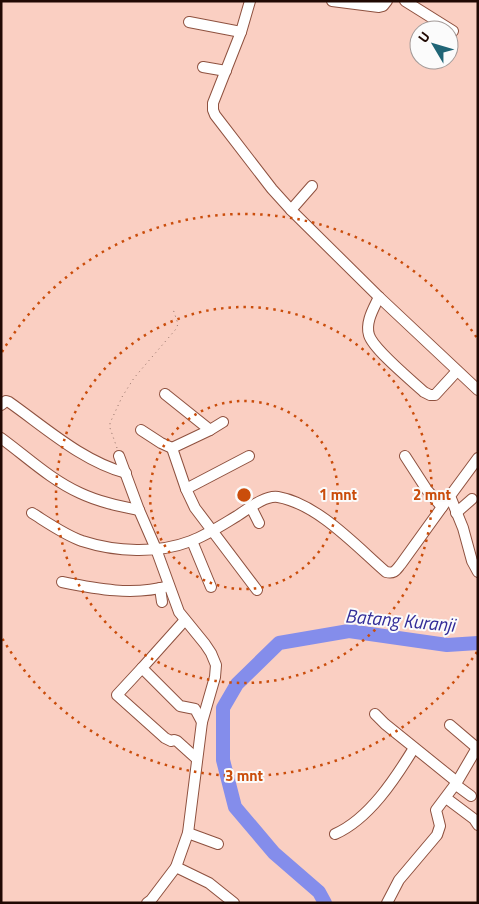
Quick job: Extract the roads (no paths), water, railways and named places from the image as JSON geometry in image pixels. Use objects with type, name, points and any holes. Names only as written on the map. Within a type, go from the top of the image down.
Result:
[{"type":"street","points":[[250,1],[241,32],[213,103],[213,110],[272,189],[291,210],[379,297],[478,390]]},
{"type":"street","points":[[338,2],[379,7],[383,6],[387,1]]},
{"type":"street","points":[[405,1],[435,20]]},
{"type":"street","points":[[190,22],[241,32]]},
{"type":"street","points":[[203,67],[226,71]]},
{"type":"street","points":[[291,210],[312,186]]},
{"type":"street","points":[[379,297],[370,319],[368,334],[392,362],[424,392],[430,395],[435,395],[457,371]]},
{"type":"street","points":[[165,394],[210,430]]},
{"type":"street","points":[[1,404],[6,401],[9,402],[82,454],[114,470],[126,473]]},
{"type":"street","points":[[172,448],[223,422]]},
{"type":"street","points":[[141,430],[172,448],[194,508],[257,590]]},
{"type":"street","points":[[1,438],[60,482],[81,494],[100,502],[139,510]]},
{"type":"street","points":[[120,456],[139,510],[156,549],[165,587],[179,612],[211,653],[216,665],[215,677],[202,722],[188,834],[176,867],[147,903]]},
{"type":"street","points":[[186,489],[249,456]]},
{"type":"street","points":[[405,456],[427,490],[442,507]]},
{"type":"street","points":[[32,513],[82,541],[124,550],[156,549],[192,541],[274,496],[303,506],[326,520],[386,572],[392,573],[402,564],[478,458]]},
{"type":"street","points":[[450,496],[475,559],[478,572]]},
{"type":"street","points":[[456,513],[472,499]]},
{"type":"street","points":[[251,507],[259,524]]},
{"type":"street","points":[[192,541],[211,587]]},
{"type":"street","points":[[62,582],[106,590],[142,591],[165,587]]},
{"type":"street","points":[[162,602],[165,587]]},
{"type":"street","points":[[185,620],[117,694],[165,738],[171,742],[176,741],[197,758]]},
{"type":"street","points":[[142,668],[180,706],[195,709],[202,722]]},
{"type":"street","points":[[375,714],[471,796]]},
{"type":"street","points":[[387,903],[399,880],[437,835],[440,826],[436,810],[457,783],[477,747],[450,725]]},
{"type":"street","points":[[335,834],[356,823],[396,777],[414,748]]},
{"type":"street","points":[[446,798],[478,825]]},
{"type":"street","points":[[188,834],[218,844]]},
{"type":"street","points":[[176,867],[209,883],[234,903]]},
{"type":"waterway","name":"Batang Kuranji","points":[[325,903],[319,892],[274,853],[235,807],[223,760],[223,708],[237,684],[279,643],[349,631],[447,645],[478,643]]}]
